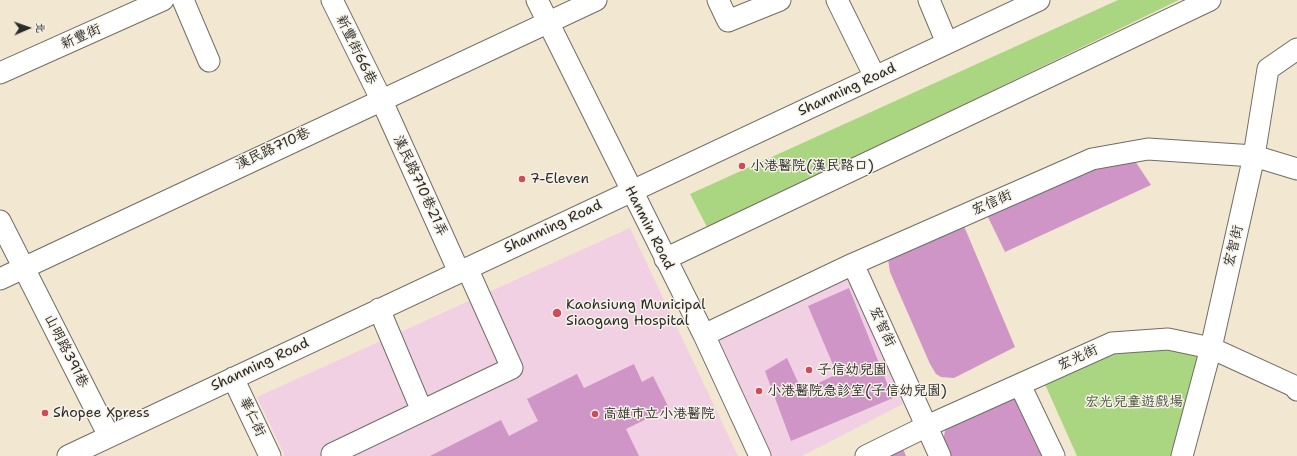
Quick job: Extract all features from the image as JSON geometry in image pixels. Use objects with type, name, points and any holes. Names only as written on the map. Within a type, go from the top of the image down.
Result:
[{"type":"street","name":"新豐街","points":[[0,73],[163,0]]},
{"type":"street","points":[[183,0],[209,61]]},
{"type":"street","name":"新豐街66巷","points":[[332,0],[381,99]]},
{"type":"street","name":"Hanmin Road","points":[[537,0],[704,335],[760,456]]},
{"type":"street","name":"漢民路710巷","points":[[0,279],[24,266],[596,0]]},
{"type":"street","points":[[718,0],[728,21],[780,0]]},
{"type":"street","points":[[837,0],[875,77]]},
{"type":"street","points":[[929,0],[947,43]]},
{"type":"street","name":"Shanming Road","points":[[68,456],[631,190],[1039,0]]},
{"type":"street","points":[[665,259],[1210,0]]},
{"type":"street","name":"宏智街","points":[[1182,456],[1211,348],[1254,156],[1268,69],[1297,49]]},
{"type":"street","name":"漢民路710巷21弄","points":[[381,99],[512,368],[422,411]]},
{"type":"street","name":"宏信街","points":[[704,335],[853,264],[1092,159],[1148,150],[1254,156],[1297,169]]},
{"type":"street","name":"山明路391巷","points":[[0,221],[109,436]]},
{"type":"street","name":"宏智街","points":[[853,264],[940,456]]},
{"type":"street","points":[[332,454],[422,411],[379,309]]},
{"type":"street","name":"宏光街","points":[[866,456],[927,426],[1112,343],[1168,339],[1211,348],[1294,386],[1297,390]]},
{"type":"street","name":"華仁街","points":[[233,378],[270,456]]},
{"type":"street","points":[[1020,385],[1054,456]]},
{"type":"shaded area","name":"Kaohsiung Municipal Siaogang Hospital","points":[[630,228],[738,456],[285,456],[257,397]]},
{"type":"shaded area","name":"子信幼兒園","points":[[851,277],[903,404],[802,456],[768,456],[714,336]]},
{"type":"green space","points":[[1118,0],[1179,0],[708,229],[690,194]]},
{"type":"green space","name":"宏光兒童遊戲場","points":[[1168,346],[1202,352],[1175,456],[1077,456],[1044,382],[1113,350]]},
{"type":"building","points":[[1131,155],[1151,185],[1005,252],[986,213]]},
{"type":"building","points":[[961,219],[1015,347],[954,378],[941,377],[936,374],[930,364],[890,272],[888,259]]},
{"type":"building","name":"子信幼兒園","points":[[849,288],[893,398],[791,441],[765,371],[787,358],[802,391],[837,374],[808,306]]},
{"type":"building","name":"高雄市立小港醫院","points":[[634,364],[642,382],[653,376],[669,408],[626,429],[639,456],[430,456],[501,420],[509,436],[538,421],[527,399],[577,374],[584,388]]},
{"type":"building","points":[[1014,396],[1042,456],[949,456],[943,441],[946,426]]},
{"type":"building","points":[[901,443],[906,456],[879,456]]},
{"type":"place","name":"小港醫院(漢民路口)","points":[[742,166]]},
{"type":"place","name":"7-Eleven","points":[[522,179]]},
{"type":"place","name":"Kaohsiung Municipal Siaogang Hospital","points":[[557,313]]},
{"type":"place","name":"子信幼兒園","points":[[809,370]]},
{"type":"place","name":"小港醫院急診室(子信幼兒園)","points":[[759,391]]},
{"type":"place","name":"Shopee Xpress","points":[[45,413]]},
{"type":"place","name":"高雄市立小港醫院","points":[[595,414]]}]
